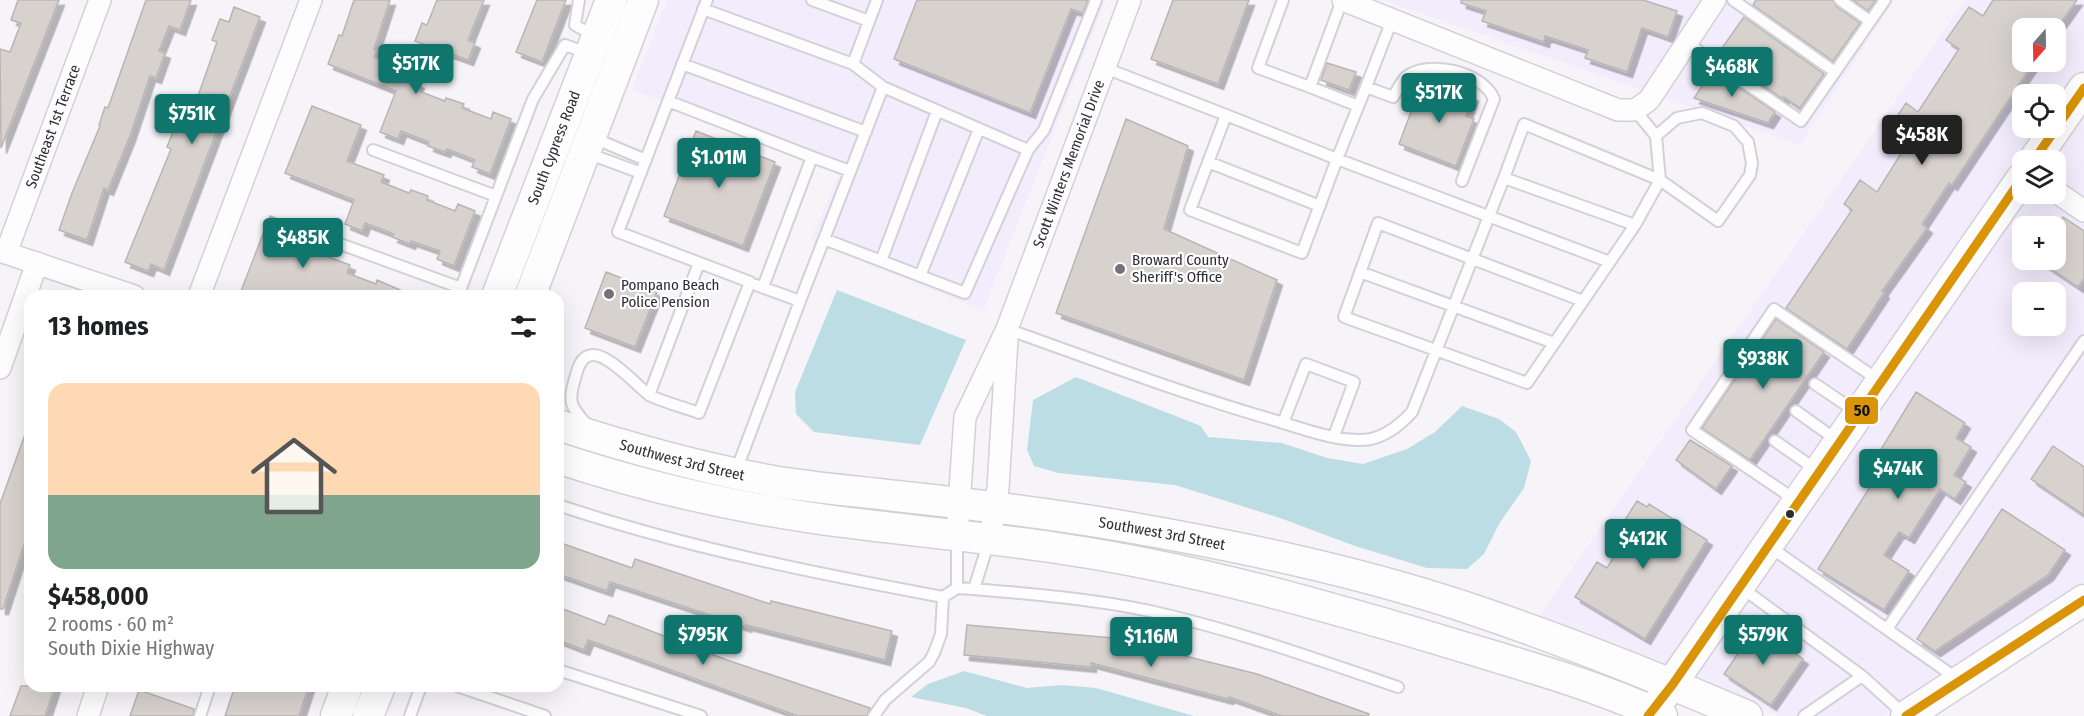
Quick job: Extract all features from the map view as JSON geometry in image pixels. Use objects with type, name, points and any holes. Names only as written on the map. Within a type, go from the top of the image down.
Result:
[{"type":"street","name":"Southeast 1st Terrace","points":[[3,252],[100,0]]},
{"type":"street","points":[[201,290],[311,0]]},
{"type":"street","name":"South Cypress Road","points":[[532,290],[573,140],[593,46],[611,0]]},
{"type":"street","name":"South Cypress Road","points":[[500,290],[644,0]]},
{"type":"street","name":"Scott Winters Memorial Drive","points":[[957,535],[965,417],[1007,329],[1130,0]]},
{"type":"street","points":[[1342,0],[1618,110],[1635,110],[1649,100],[1716,0]]},
{"type":"street","points":[[2041,150],[2084,88]]},
{"type":"street","points":[[1654,714],[1858,413],[2012,192]]},
{"type":"street","points":[[2066,199],[2084,211]]},
{"type":"street","points":[[3,252],[116,290]]},
{"type":"street","points":[[27,290],[37,263]]},
{"type":"street","points":[[0,368],[24,300]]},
{"type":"street","name":"Scott Winters Memorial Drive","points":[[990,538],[995,508],[1007,329]]},
{"type":"street","name":"Southwest 3rd Street","points":[[564,427],[685,463],[734,473],[825,488],[959,503],[1165,534],[1349,574],[1463,607],[1600,654],[1747,716]]},
{"type":"street","name":"Southwest 3rd Street","points":[[564,460],[678,494],[729,504],[816,519],[990,538],[1136,561],[1290,596],[1530,667],[1654,714]]},
{"type":"street","points":[[1919,711],[1960,681],[2084,600]]},
{"type":"street","points":[[88,716],[96,692]]},
{"type":"street","points":[[336,716],[345,692]]},
{"type":"street","points":[[368,716],[378,692]]},
{"type":"lane","points":[[579,0],[575,25],[593,46]]},
{"type":"lane","points":[[812,0],[869,21]]},
{"type":"lane","points":[[853,64],[877,0]]},
{"type":"lane","points":[[824,239],[965,293],[1028,150],[1044,130],[1096,0]]},
{"type":"lane","points":[[1283,0],[1258,68],[1358,106]]},
{"type":"lane","points":[[1310,87],[1342,0]]},
{"type":"lane","points":[[1733,0],[1835,72]]},
{"type":"lane","points":[[1840,0],[1870,21]]},
{"type":"lane","points":[[1687,43],[1801,121],[1885,0]]},
{"type":"lane","points":[[800,301],[618,232],[705,4],[853,64],[883,87],[1028,150]]},
{"type":"lane","points":[[1226,115],[1190,210],[1302,253],[1392,20]]},
{"type":"lane","points":[[460,290],[533,99],[565,45],[593,46]]},
{"type":"lane","points":[[682,64],[866,132]]},
{"type":"lane","points":[[1105,68],[1610,262]]},
{"type":"lane","points":[[1366,87],[1393,97],[1405,78],[1429,68],[1443,68],[1480,82],[1491,90],[1494,99],[1462,181]]},
{"type":"lane","points":[[734,473],[883,87]]},
{"type":"lane","points":[[668,101],[850,171]]},
{"type":"lane","points":[[1583,301],[1378,223],[1344,317],[1527,383],[1635,225],[1660,180],[1656,136],[1635,110]]},
{"type":"lane","points":[[881,261],[938,111]]},
{"type":"lane","points":[[1007,329],[1209,402],[1334,436],[1371,439],[1389,432],[1412,412],[1524,124],[1660,180],[1718,221],[1750,175],[1752,163],[1748,142],[1734,126],[1702,113],[1677,117],[1656,136]]},
{"type":"lane","points":[[920,276],[979,129]]},
{"type":"lane","points":[[573,140],[646,160]]},
{"type":"lane","points":[[573,140],[641,173]]},
{"type":"lane","points":[[373,150],[496,196]]},
{"type":"lane","points":[[763,287],[812,157]]},
{"type":"lane","points":[[1208,162],[1320,206]]},
{"type":"lane","points":[[1504,178],[1635,225]]},
{"type":"lane","points":[[343,245],[454,290]]},
{"type":"lane","points":[[649,395],[699,263]]},
{"type":"lane","points":[[1360,272],[1554,343]]},
{"type":"lane","points":[[598,438],[572,407],[571,391],[581,363],[586,358],[596,356],[605,359],[615,364],[649,395],[699,412],[750,282]]},
{"type":"lane","points":[[1798,501],[1692,430],[1774,309],[1880,381]]},
{"type":"lane","points":[[1887,629],[2084,341]]},
{"type":"lane","points":[[1283,423],[1306,364],[1354,382],[1334,436]]},
{"type":"lane","points":[[1815,384],[1858,413]]},
{"type":"lane","points":[[1796,411],[1839,441]]},
{"type":"lane","points":[[1775,441],[1818,472]]},
{"type":"lane","points":[[564,507],[623,527],[723,552],[943,597],[957,588],[974,589],[1111,604],[1150,611],[1231,631],[1398,687]]},
{"type":"lane","points":[[957,535],[957,588]]},
{"type":"lane","points":[[974,589],[990,538]]},
{"type":"lane","points":[[1768,545],[1960,681]]},
{"type":"lane","points":[[1740,586],[1862,676],[1919,711]]},
{"type":"lane","points":[[874,716],[885,700],[928,663],[934,653],[940,634],[943,597]]},
{"type":"lane","points":[[564,672],[701,716]]},
{"type":"lane","points":[[1804,716],[1862,676]]},
{"type":"lane","points":[[200,716],[208,692]]},
{"type":"lane","points":[[410,716],[420,692]]},
{"type":"lane","points":[[475,692],[545,716]]},
{"type":"shaded area","points":[[667,0],[1106,0],[983,311],[811,240],[840,172],[632,90]]},
{"type":"shaded area","points":[[1382,0],[1894,0],[1800,145]]},
{"type":"shaded area","points":[[1965,0],[2084,0],[2084,581],[1882,716],[1778,716],[1540,615]]},
{"type":"water","points":[[837,290],[966,340],[920,445],[814,432],[796,414],[795,392]]},
{"type":"water","points":[[1076,377],[1201,426],[1208,437],[1282,443],[1327,458],[1363,464],[1407,449],[1435,432],[1462,406],[1499,419],[1516,432],[1531,461],[1524,488],[1499,524],[1484,554],[1467,569],[1427,568],[1175,485],[1058,473],[1034,466],[1027,450],[1033,400]]},
{"type":"water","points":[[964,671],[1027,688],[1062,685],[1096,688],[1194,716],[987,716],[966,708],[911,697],[928,684]]},
{"type":"building","points":[[18,0],[59,0],[1,148],[0,49],[10,52],[21,23],[11,20]]},
{"type":"building","points":[[146,0],[191,0],[180,30],[169,26],[159,51],[165,53],[156,78],[150,76],[130,136],[108,190],[104,188],[87,240],[59,230],[100,126],[105,107],[108,108]]},
{"type":"building","points":[[354,0],[390,0],[374,49],[377,50],[374,57],[385,61],[382,69],[419,83],[416,90],[445,101],[446,98],[464,104],[462,108],[491,119],[493,112],[511,119],[490,174],[472,167],[475,160],[447,149],[445,152],[428,146],[429,142],[401,131],[398,139],[380,132],[396,91],[328,64],[339,35],[342,36]]},
{"type":"building","points":[[437,0],[484,0],[468,40],[475,43],[468,60],[415,41],[422,23],[427,25]]},
{"type":"building","points":[[537,0],[566,0],[542,62],[516,52]]},
{"type":"building","points":[[917,0],[1088,0],[1083,13],[1071,9],[1030,113],[894,59]]},
{"type":"building","points":[[1173,0],[1249,0],[1218,84],[1151,59]]},
{"type":"building","points":[[1461,0],[1643,0],[1677,11],[1668,37],[1642,28],[1627,72],[1585,58],[1588,50],[1545,36],[1544,42],[1482,21],[1486,11],[1461,3]]},
{"type":"building","points":[[1756,0],[1833,0],[1836,6],[1860,23],[1833,61],[1753,5]]},
{"type":"building","points":[[1853,0],[1876,0],[1868,11]]},
{"type":"building","points":[[1993,0],[2077,0],[2064,18],[2012,18],[2012,72],[2027,72],[2019,84],[2012,84],[2012,95],[1952,185],[1949,183],[1922,224],[1927,228],[1882,291],[1884,293],[1847,349],[1786,308],[1852,210],[1844,204],[1860,180],[1877,192],[1902,152],[1893,146],[1901,134],[1890,127],[1906,103],[1918,112],[1959,49],[1946,40],[1969,7],[1983,16]]},
{"type":"building","points":[[234,7],[260,17],[164,270],[151,264],[148,271],[125,262],[171,149],[167,147],[174,129],[185,133],[217,42],[212,40],[220,19],[229,22]]},
{"type":"building","points":[[1744,17],[1824,74],[1800,108],[1721,57],[1723,55],[1719,52]]},
{"type":"building","points":[[1327,63],[1356,72],[1349,90],[1321,80]]},
{"type":"building","points":[[1713,70],[1775,112],[1768,123],[1694,98]]},
{"type":"building","points":[[1421,85],[1449,95],[1452,88],[1473,96],[1466,116],[1474,119],[1456,166],[1399,144]]},
{"type":"building","points":[[312,106],[361,125],[347,161],[384,175],[381,182],[409,193],[411,190],[428,196],[427,200],[455,211],[458,204],[475,211],[454,266],[437,259],[440,251],[411,241],[410,244],[392,237],[394,234],[365,223],[362,231],[345,224],[354,200],[285,173]]},
{"type":"building","points":[[1126,119],[1188,146],[1164,229],[1277,280],[1244,380],[1056,313]]},
{"type":"building","points":[[696,131],[775,162],[743,246],[664,216]]},
{"type":"building","points":[[270,216],[318,235],[312,251],[350,265],[347,273],[376,284],[377,280],[400,290],[241,290]]},
{"type":"building","points":[[2066,219],[2084,231],[2084,279],[2078,287],[2053,270],[2066,270]]},
{"type":"building","points":[[606,272],[657,292],[635,347],[585,328]]},
{"type":"building","points":[[1776,319],[1824,352],[1750,460],[1702,428]]},
{"type":"building","points":[[1916,392],[1965,423],[1956,438],[1971,447],[1954,475],[1966,482],[1955,499],[1940,489],[1909,538],[1899,532],[1884,555],[1909,571],[1884,610],[1818,569],[1889,457],[1880,451]]},
{"type":"building","points":[[24,437],[24,545],[3,609],[0,609],[0,504]]},
{"type":"building","points":[[1690,440],[1732,466],[1716,489],[1676,460]]},
{"type":"building","points":[[2053,446],[2084,467],[2084,515],[2031,479]]},
{"type":"building","points":[[1637,501],[1647,507],[1649,504],[1707,540],[1645,639],[1575,597],[1597,562],[1607,568],[1629,532],[1621,526]]},
{"type":"building","points":[[2002,509],[2065,550],[2048,575],[1935,651],[1917,639]]},
{"type":"building","points":[[564,544],[632,568],[635,559],[770,604],[771,601],[892,631],[885,660],[746,625],[746,627],[610,582],[607,591],[564,576]]},
{"type":"building","points":[[564,609],[605,625],[609,615],[727,660],[870,708],[867,716],[798,716],[588,640],[584,650],[564,642]]},
{"type":"building","points":[[967,625],[1113,638],[1257,674],[1369,714],[1368,716],[1282,716],[1229,697],[1228,699],[1091,663],[1091,667],[964,655]]},
{"type":"building","points":[[1756,627],[1803,659],[1771,705],[1724,674]]},
{"type":"building","points":[[21,686],[24,686],[24,692],[53,692],[45,716],[10,716]]},
{"type":"building","points":[[138,692],[145,692],[194,709],[193,716],[130,716]]},
{"type":"building","points":[[233,692],[307,692],[299,716],[225,716]]},
{"type":"transit line","name":"50","points":[[2041,150],[2084,88]]},
{"type":"transit line","name":"50","points":[[1648,716],[1673,684],[2012,192]]},
{"type":"transit line","name":"50","points":[[1906,716],[2084,600]]},
{"type":"place","name":"Broward County Sheriff's Office","points":[[1120,269]]},
{"type":"place","name":"Pompano Beach Police Pension","points":[[609,294]]}]
